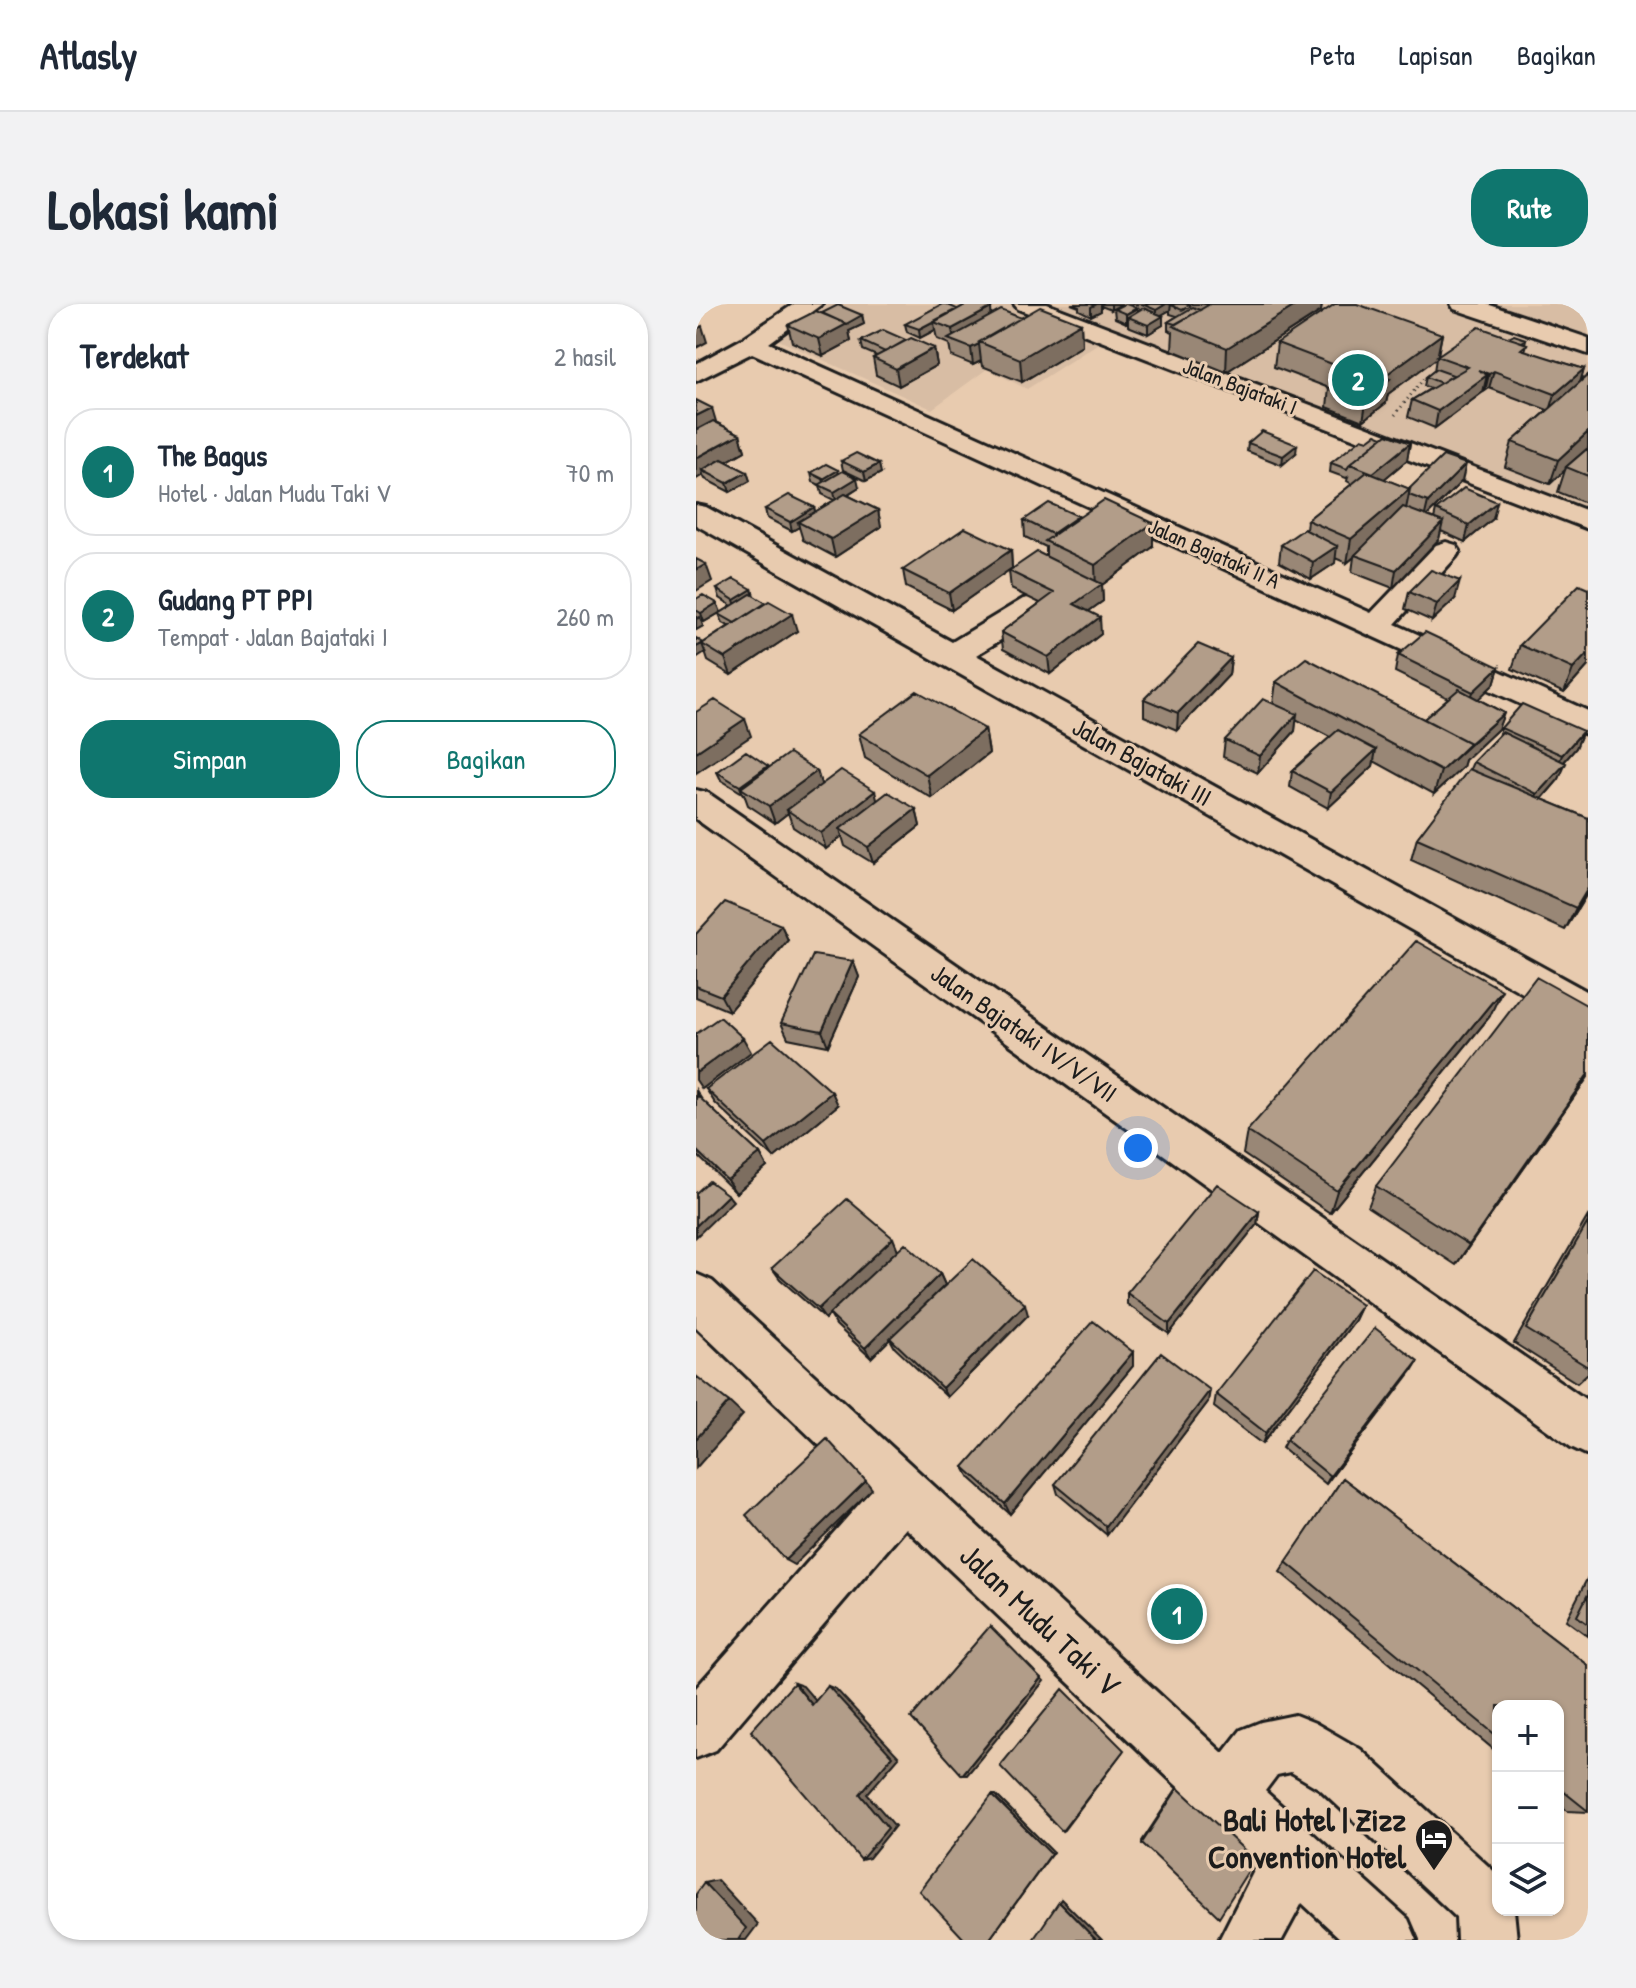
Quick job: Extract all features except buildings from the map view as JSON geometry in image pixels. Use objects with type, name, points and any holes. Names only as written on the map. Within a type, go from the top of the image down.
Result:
[{"type":"main road","points":[[1463,304],[1584,340]]},
{"type":"street","points":[[696,374],[744,348],[810,304]]},
{"type":"street","name":"Jalan Bajataki I","points":[[1026,304],[1588,521]]},
{"type":"street","name":"Jalan Bajataki II A","points":[[709,339],[744,348],[1376,626],[1588,724]]},
{"type":"street","name":"Jalan Bajataki III","points":[[696,513],[1588,1011]]},
{"type":"street","points":[[1376,626],[1446,551]]},
{"type":"street","points":[[952,656],[1034,606]]},
{"type":"street","name":"Jalan Bajataki IV/V/VII","points":[[696,802],[1588,1430]]},
{"type":"street","name":"Jalan Mudu Taki V","points":[[696,1296],[1226,1795],[1387,1940]]},
{"type":"street","points":[[696,1730],[904,1491]]},
{"type":"street","points":[[1226,1795],[1261,1750],[1295,1743],[1340,1769],[1477,1896],[1487,1917],[1487,1940]]},
{"type":"street","points":[[1249,1940],[1294,1857]]},
{"type":"path","points":[[1376,438],[1425,377]]},
{"type":"shaded area","points":[[829,304],[1588,304],[1588,515],[1334,412],[1326,415],[1108,337],[1027,389],[987,369],[932,409],[772,337]]},
{"type":"place","name":"Gudang PT PPI","points":[[1358,380]]},
{"type":"place","name":"The Bagus","points":[[1177,1614]]},
{"type":"place","name":"Bali Hotel | Zizz Convention Hotel","points":[[1434,1872]]}]
